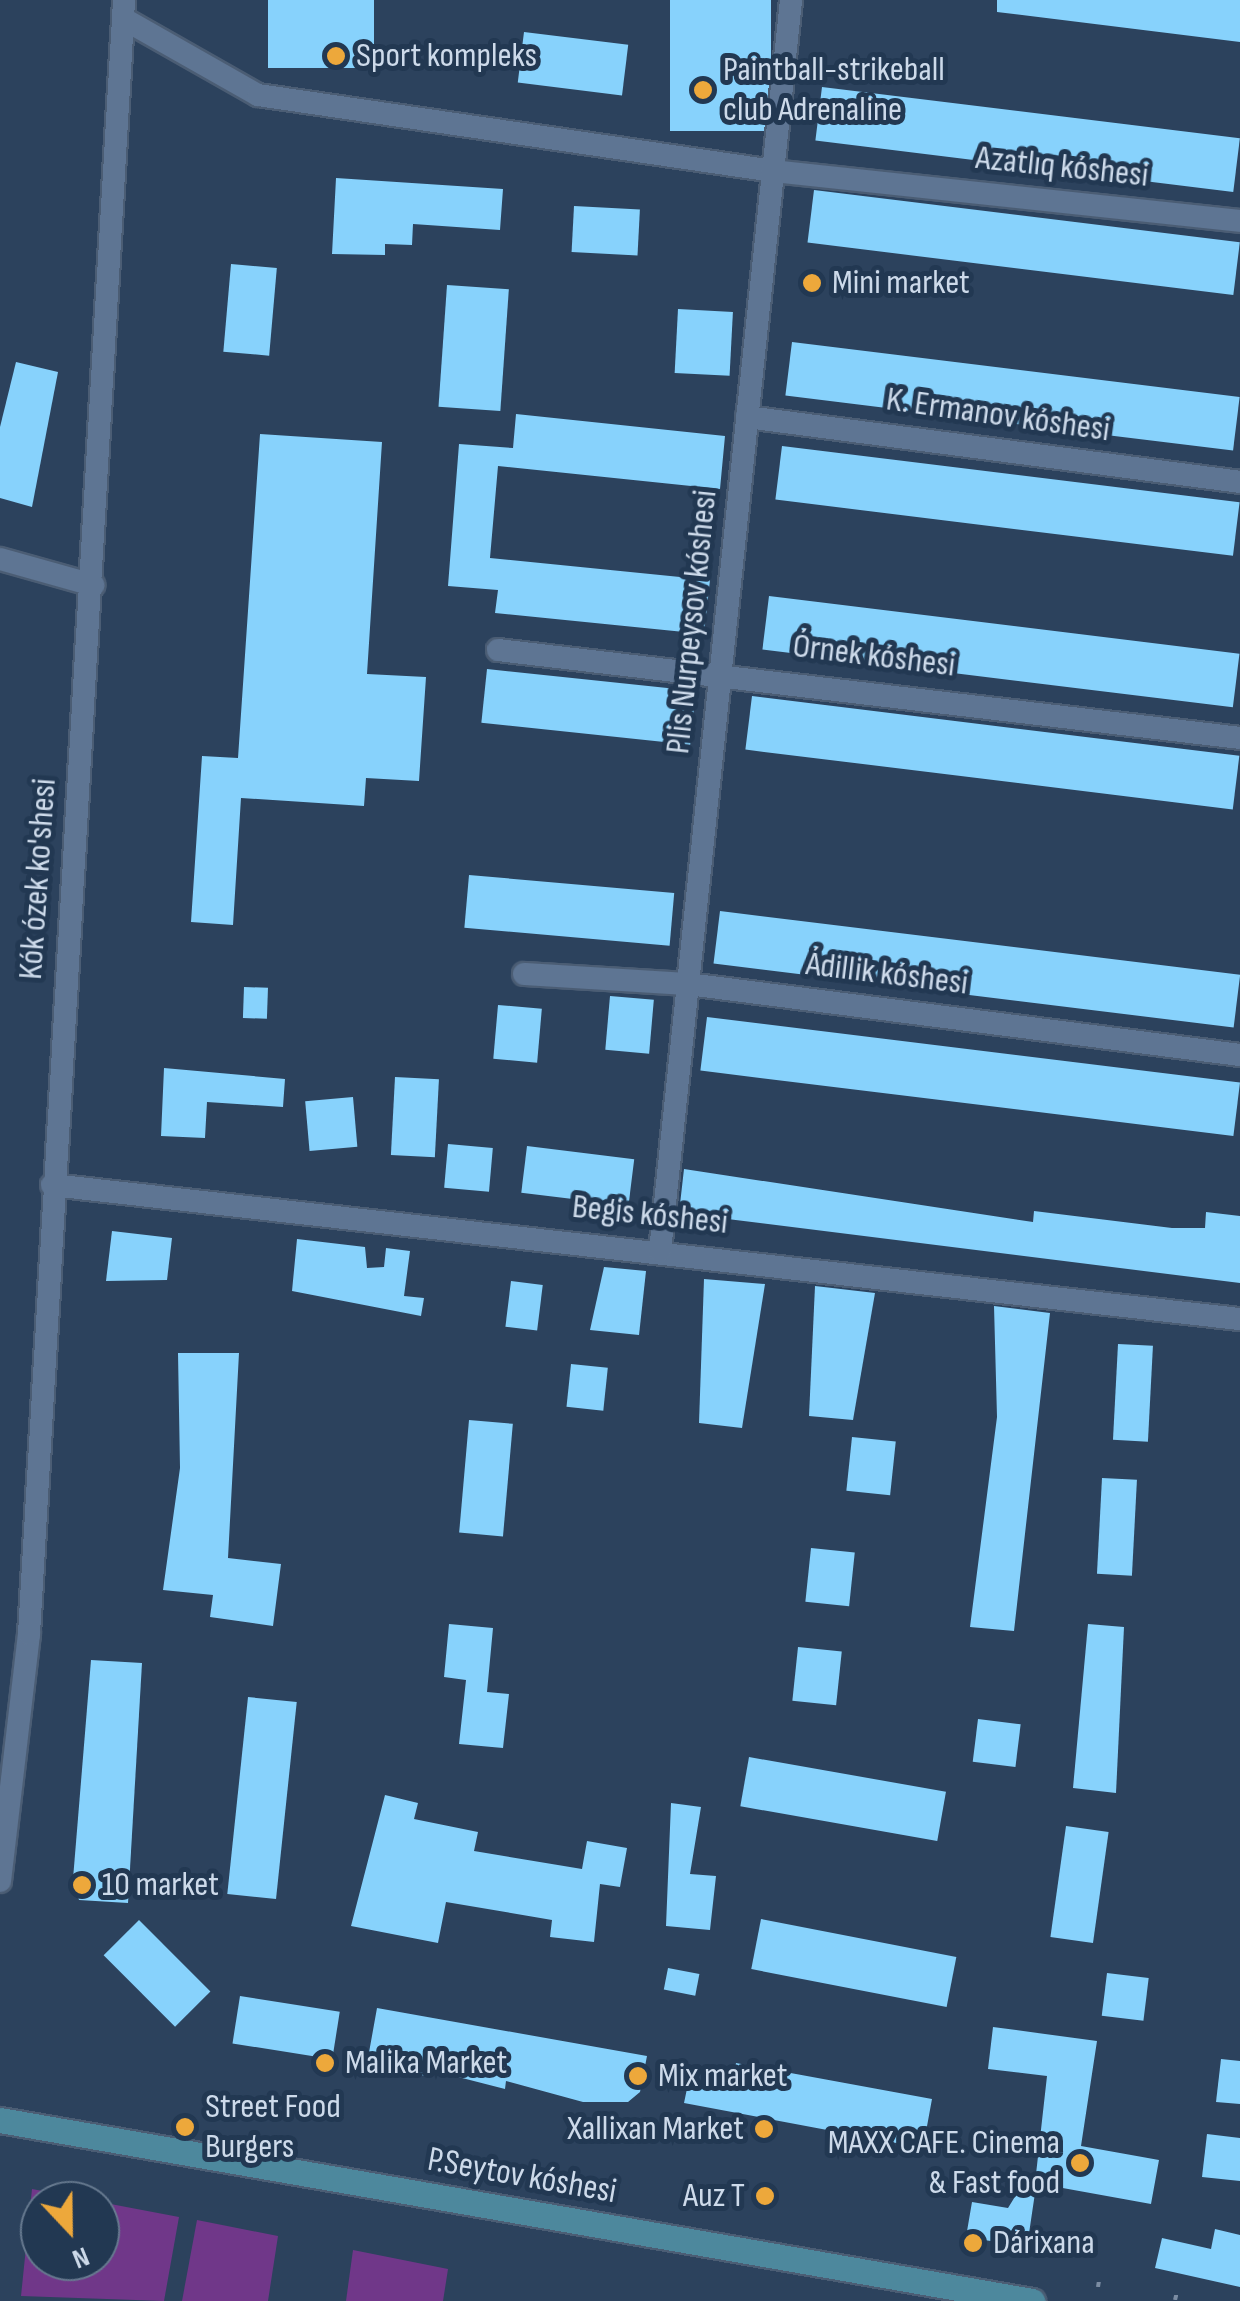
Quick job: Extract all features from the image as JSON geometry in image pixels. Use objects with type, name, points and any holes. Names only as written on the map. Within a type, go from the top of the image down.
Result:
[{"type":"main road","name":"P.Seytov kóshesi","points":[[0,2120],[1032,2301]]},
{"type":"street","name":"Plis Nurpeysov kóshesi","points":[[660,1252],[724,672],[791,0]]},
{"type":"street","name":"Azatlıq kóshesi","points":[[124,10],[258,95],[773,171],[1240,221]]},
{"type":"street","name":"Kók ózek ko'shesi","points":[[0,1881],[29,1634],[52,1184],[93,585],[124,10]]},
{"type":"street","name":"K. Ermanov kóshesi","points":[[747,417],[1240,482]]},
{"type":"street","points":[[0,559],[93,585]]},
{"type":"street","name":"Órnek kóshesi","points":[[498,650],[724,672],[1240,738]]},
{"type":"street","name":"Ádillik kóshesi","points":[[524,974],[688,984],[1240,1055]]},
{"type":"street","name":"Begis kóshesi","points":[[52,1184],[1240,1319]]},
{"type":"path","points":[[1098,2287],[1100,2275]]},
{"type":"path","points":[[1175,2300],[1178,2288]]},
{"type":"shaded area","points":[[120,2206],[179,2217],[164,2301],[21,2296],[23,2281],[120,2281]]},
{"type":"shaded area","points":[[197,2220],[278,2236],[268,2301],[182,2301]]},
{"type":"shaded area","points":[[353,2250],[448,2269],[443,2301],[346,2301]]},
{"type":"building","points":[[268,0],[374,0],[374,68],[268,68]]},
{"type":"building","points":[[670,0],[771,0],[771,131],[670,131]]},
{"type":"building","points":[[997,0],[1240,0],[1240,42],[997,12]]},
{"type":"building","points":[[524,32],[628,45],[622,95],[518,83]]},
{"type":"building","points":[[822,87],[1240,138],[1233,192],[815,141]]},
{"type":"building","points":[[336,178],[503,189],[500,230],[413,224],[412,245],[385,244],[385,255],[332,254]]},
{"type":"building","points":[[814,190],[1240,242],[1233,295],[808,243]]},
{"type":"building","points":[[574,206],[640,209],[638,255],[572,252]]},
{"type":"building","points":[[231,264],[277,268],[269,356],[223,352]]},
{"type":"building","points":[[447,285],[509,289],[500,411],[438,407]]},
{"type":"building","points":[[678,309],[733,312],[730,376],[675,373]]},
{"type":"building","points":[[792,342],[1240,397],[1233,451],[785,396]]},
{"type":"building","points":[[16,362],[58,372],[32,507],[0,498],[0,427]]},
{"type":"building","points":[[516,414],[725,436],[720,489],[498,466],[490,558],[710,580],[704,634],[495,613],[498,590],[448,586],[459,444],[513,448]]},
{"type":"building","points":[[260,434],[382,442],[367,674],[426,677],[419,781],[366,778],[364,806],[241,798],[233,925],[191,922],[202,756],[238,758]]},
{"type":"building","points":[[782,446],[1240,502],[1233,556],[775,500]]},
{"type":"building","points":[[769,596],[1239,654],[1233,707],[762,650]]},
{"type":"building","points":[[487,669],[696,691],[690,745],[481,723]]},
{"type":"building","points":[[752,696],[1239,756],[1233,809],[745,750]]},
{"type":"building","points":[[469,875],[674,893],[670,946],[464,928]]},
{"type":"building","points":[[720,911],[1240,975],[1234,1027],[714,964]]},
{"type":"building","points":[[244,987],[268,988],[267,1019],[243,1018]]},
{"type":"building","points":[[610,996],[654,1000],[649,1054],[605,1050]]},
{"type":"building","points":[[498,1005],[542,1009],[537,1063],[493,1059]]},
{"type":"building","points":[[707,1017],[1240,1082],[1233,1136],[700,1071]]},
{"type":"building","points":[[164,1068],[285,1079],[283,1107],[207,1102],[205,1138],[161,1136]]},
{"type":"building","points":[[395,1077],[439,1079],[435,1157],[391,1155]]},
{"type":"building","points":[[353,1097],[357,1147],[310,1151],[305,1101]]},
{"type":"building","points":[[448,1144],[493,1148],[489,1192],[444,1188]]},
{"type":"building","points":[[527,1146],[634,1159],[628,1206],[521,1193]]},
{"type":"building","points":[[684,1169],[1033,1222],[1034,1211],[1172,1228],[1205,1228],[1206,1212],[1240,1216],[1240,1283],[679,1213]]},
{"type":"building","points":[[112,1231],[172,1238],[167,1280],[106,1281]]},
{"type":"building","points":[[297,1239],[365,1247],[367,1268],[384,1267],[386,1248],[410,1251],[404,1296],[424,1298],[421,1316],[292,1291]]},
{"type":"building","points":[[604,1267],[646,1271],[639,1335],[590,1330]]},
{"type":"building","points":[[704,1279],[765,1284],[742,1428],[699,1423]]},
{"type":"building","points":[[511,1281],[543,1285],[537,1331],[505,1327]]},
{"type":"building","points":[[815,1286],[875,1293],[853,1420],[809,1416]]},
{"type":"building","points":[[994,1306],[1050,1313],[1014,1631],[970,1627],[997,1417]]},
{"type":"building","points":[[1118,1344],[1153,1346],[1148,1442],[1113,1440]]},
{"type":"building","points":[[178,1353],[239,1353],[228,1558],[281,1564],[273,1626],[210,1617],[213,1595],[163,1590],[180,1468]]},
{"type":"building","points":[[571,1364],[608,1368],[603,1411],[567,1407]]},
{"type":"building","points":[[469,1420],[513,1424],[503,1536],[459,1533]]},
{"type":"building","points":[[852,1437],[896,1442],[890,1495],[846,1491]]},
{"type":"building","points":[[1102,1478],[1137,1480],[1132,1576],[1097,1574]]},
{"type":"building","points":[[811,1548],[855,1553],[849,1606],[805,1602]]},
{"type":"building","points":[[449,1624],[493,1628],[487,1692],[509,1694],[503,1748],[459,1744],[466,1680],[444,1677]]},
{"type":"building","points":[[1088,1624],[1124,1627],[1116,1793],[1073,1788]]},
{"type":"building","points":[[798,1647],[842,1652],[836,1705],[792,1701]]},
{"type":"building","points":[[91,1660],[142,1663],[128,1903],[79,1900],[73,1879]]},
{"type":"building","points":[[248,1697],[297,1702],[276,1899],[227,1894]]},
{"type":"building","points":[[978,1719],[1021,1724],[1015,1767],[973,1762]]},
{"type":"building","points":[[749,1757],[946,1792],[937,1841],[740,1806]]},
{"type":"building","points":[[385,1795],[418,1803],[414,1819],[478,1832],[474,1851],[582,1869],[587,1841],[627,1848],[620,1887],[600,1884],[594,1942],[550,1937],[552,1920],[446,1902],[438,1943],[351,1926]]},
{"type":"building","points":[[671,1803],[701,1807],[690,1874],[716,1876],[710,1930],[666,1926]]},
{"type":"building","points":[[1066,1826],[1109,1832],[1093,1943],[1050,1937]]},
{"type":"building","points":[[761,1919],[956,1957],[947,2007],[751,1969]]},
{"type":"building","points":[[139,1920],[210,1991],[175,2027],[104,1955]]},
{"type":"building","points":[[668,1968],[699,1974],[695,1996],[664,1990]]},
{"type":"building","points":[[1107,1973],[1149,1978],[1143,2021],[1102,2016]]},
{"type":"building","points":[[240,1996],[340,2012],[332,2059],[232,2043]]},
{"type":"building","points":[[377,2008],[647,2056],[640,2092],[628,2102],[583,2102],[506,2081],[505,2089],[427,2069],[426,2076],[387,2069],[368,2058]]},
{"type":"building","points":[[993,2027],[1097,2041],[1081,2146],[1159,2160],[1151,2204],[1035,2183],[1047,2076],[988,2069]]},
{"type":"building","points":[[1221,2059],[1240,2061],[1240,2104],[1216,2102]]},
{"type":"building","points":[[736,2063],[932,2099],[923,2148],[684,2103],[689,2079],[731,2088]]},
{"type":"building","points":[[1207,2134],[1240,2138],[1240,2181],[1202,2177]]},
{"type":"building","points":[[1019,2190],[1035,2193],[1027,2247],[966,2237],[972,2202],[1008,2208]]},
{"type":"building","points":[[1215,2229],[1240,2235],[1240,2287],[1155,2268],[1162,2238],[1211,2249]]},
{"type":"place","name":"Sport kompleks","points":[[336,56]]},
{"type":"place","name":"Paintball-strikeball club Adrenaline","points":[[703,90]]},
{"type":"place","name":"Mini market","points":[[812,283]]},
{"type":"place","name":"10 market","points":[[82,1885]]},
{"type":"place","name":"Malika Market","points":[[325,2063]]},
{"type":"place","name":"Mix market","points":[[638,2076]]},
{"type":"place","name":"Street Food Burgers","points":[[185,2127]]},
{"type":"place","name":"Xallixan Market","points":[[764,2129]]},
{"type":"place","name":"MAXX CAFE. Cinema & Fast food","points":[[1080,2163]]},
{"type":"place","name":"Auz T","points":[[765,2196]]},
{"type":"place","name":"Dárixana","points":[[973,2243]]}]
